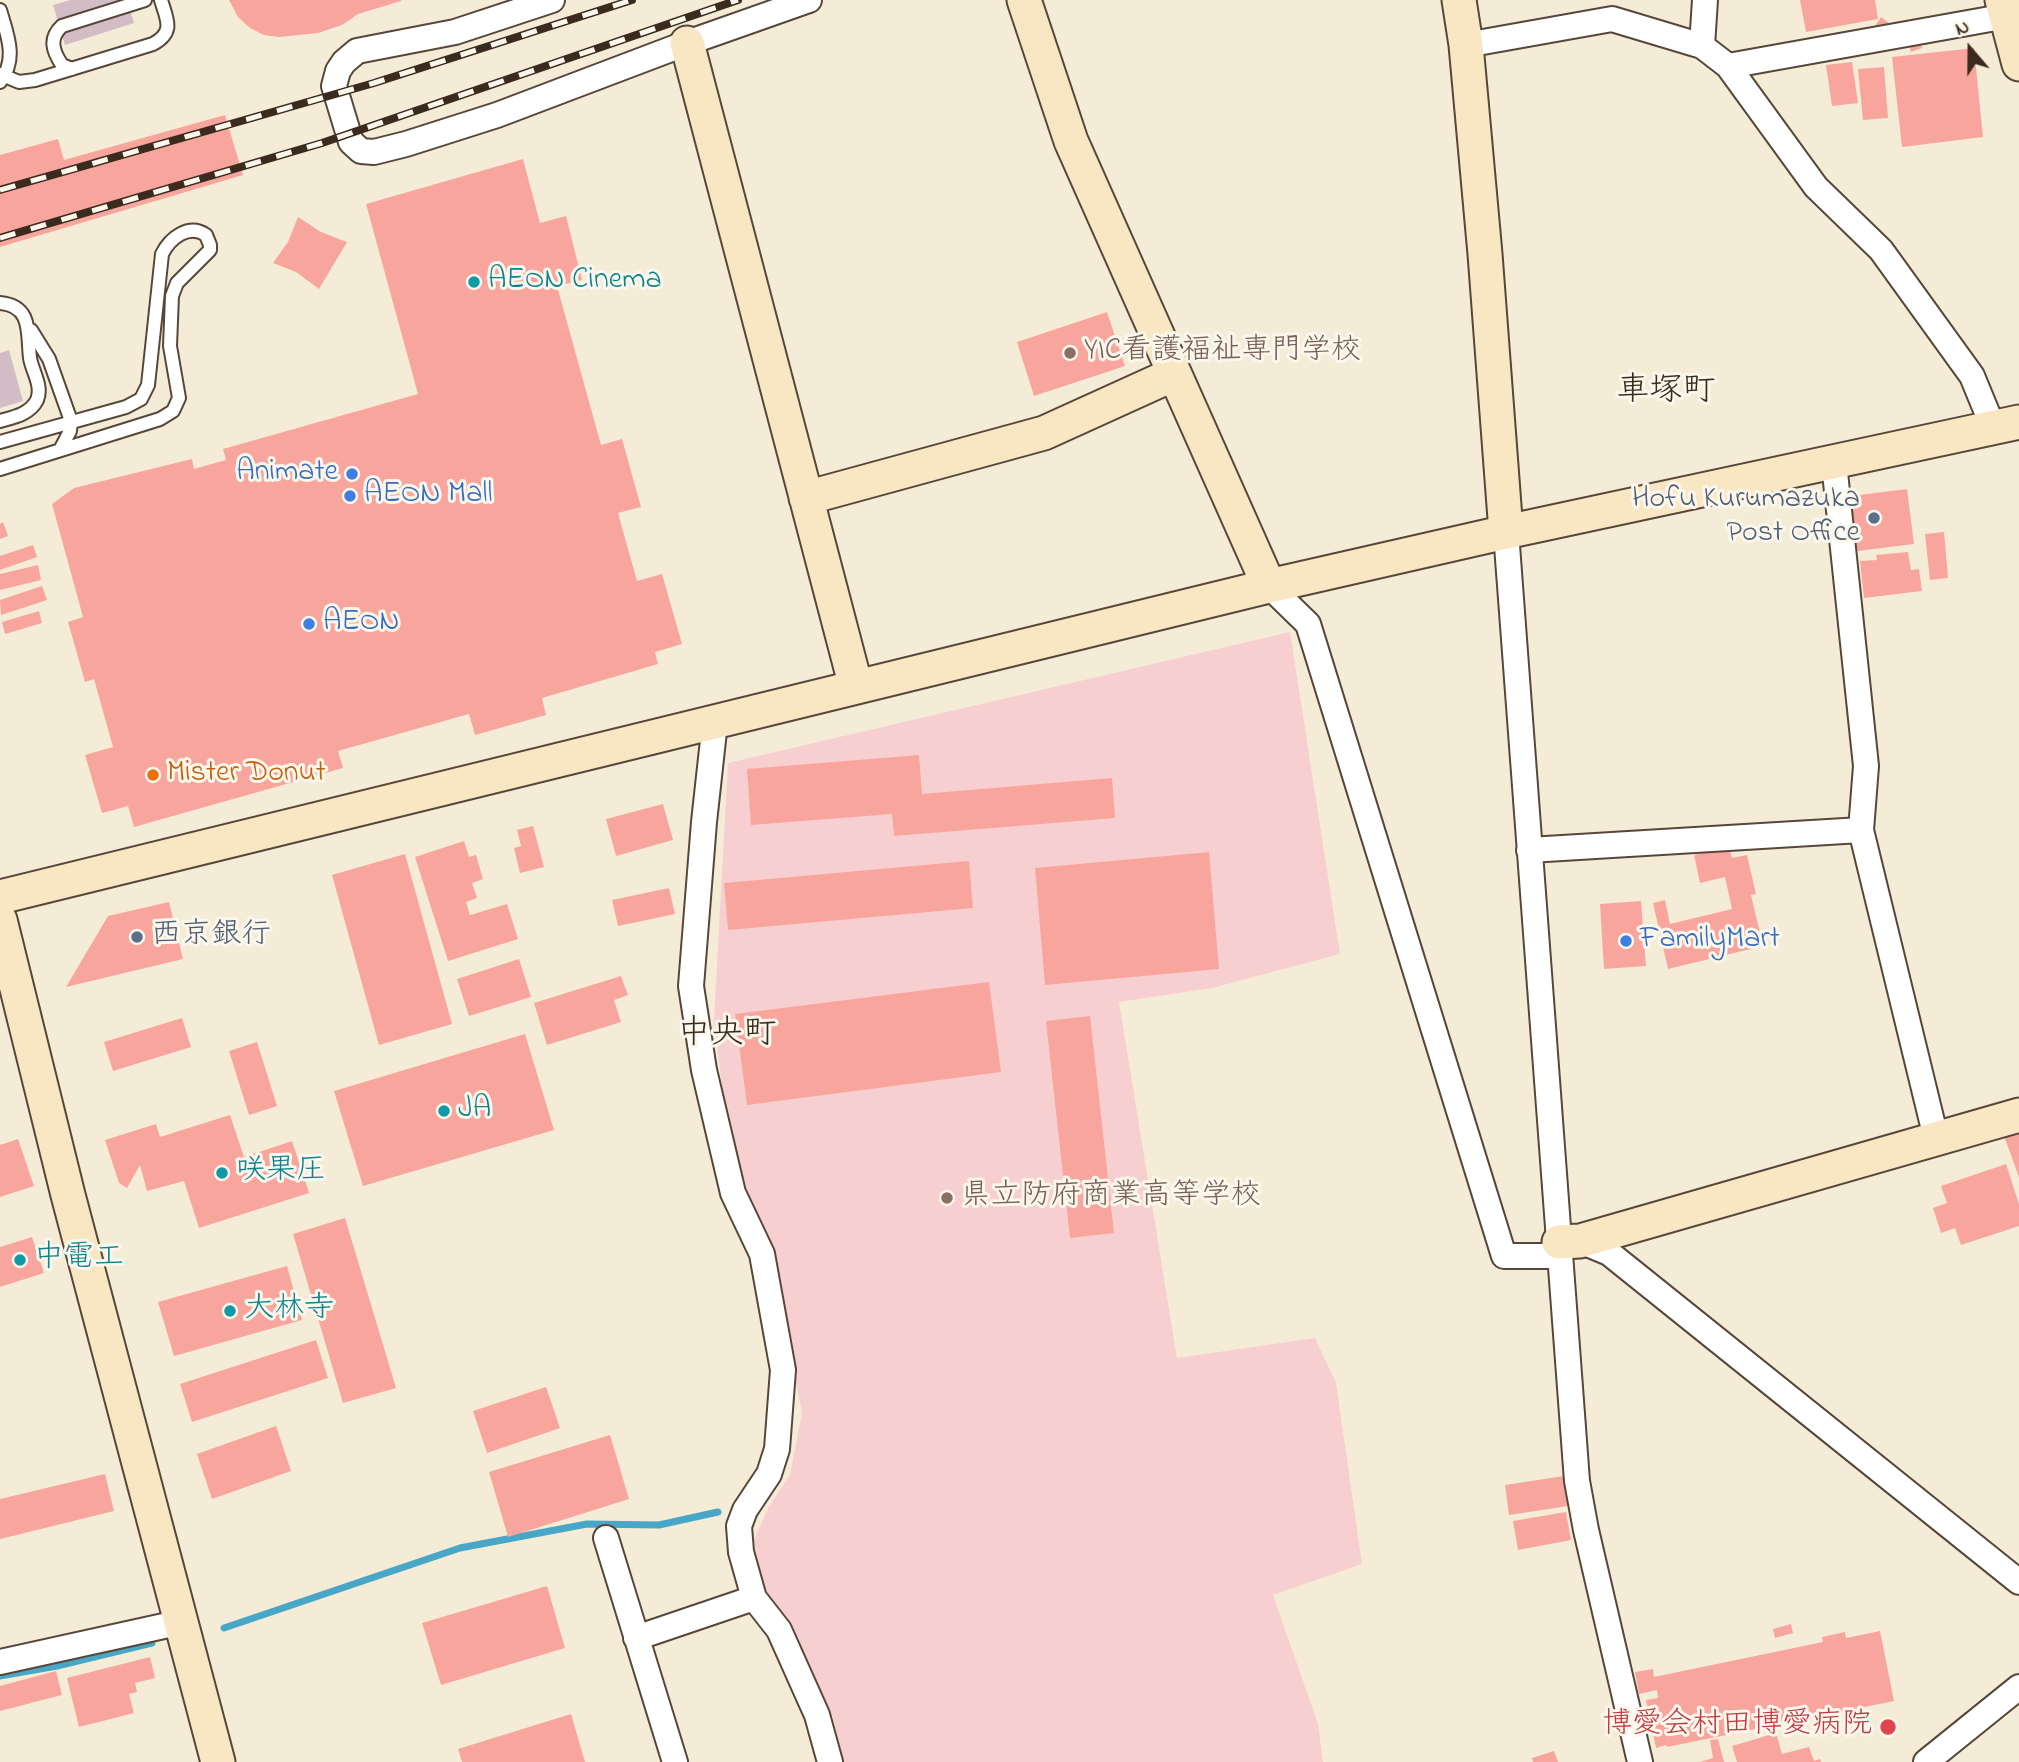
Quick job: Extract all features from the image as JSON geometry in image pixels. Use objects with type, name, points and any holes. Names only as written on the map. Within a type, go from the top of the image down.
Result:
[{"type":"street","points":[[551,0],[455,33],[357,51],[338,71],[334,86],[351,142],[361,151],[374,152],[406,144],[497,115],[809,0]]},
{"type":"street","points":[[1024,0],[1071,141],[1269,586],[1308,624],[1504,1256],[1566,1246],[2019,1115]]},
{"type":"street","points":[[1459,0],[1466,45],[1529,850],[1566,1246],[1577,1481],[1640,1762]]},
{"type":"street","points":[[1702,46],[1705,0]]},
{"type":"street","points":[[1728,66],[2005,8],[2019,64]]},
{"type":"street","points":[[0,897],[1269,586],[1506,532],[2006,425],[1881,250],[1816,187],[1728,66],[1702,46],[1612,19],[1466,45]]},
{"type":"street","points":[[687,43],[856,687]]},
{"type":"street","points":[[806,498],[1044,433],[1174,374]]},
{"type":"street","points":[[1834,463],[1866,766],[1861,830],[1936,1138]]},
{"type":"street","points":[[715,722],[691,986],[704,1070],[730,1181],[762,1254],[783,1370],[777,1449],[769,1474],[745,1510],[739,1526],[741,1552],[754,1598],[779,1630],[817,1715],[830,1762]]},
{"type":"street","points":[[1529,850],[1861,830]]},
{"type":"street","points":[[0,920],[68,1195],[218,1762]]},
{"type":"street","points":[[1566,1246],[1609,1253],[2019,1582]]},
{"type":"street","points":[[606,1538],[675,1762]]},
{"type":"street","points":[[636,1638],[754,1598]]},
{"type":"street","points":[[0,1662],[182,1622]]},
{"type":"street","points":[[1926,1762],[2019,1687]]},
{"type":"lane","points":[[0,10],[10,42],[11,55],[1,78],[19,82],[35,80],[72,69],[159,41],[166,34],[169,25],[162,4],[146,0],[62,26],[54,33],[52,44],[61,65],[72,69]]},
{"type":"lane","points":[[0,442],[126,407],[141,399],[146,392],[150,369],[162,254],[174,238],[189,231],[202,232],[209,239],[210,250],[177,283],[172,296],[170,346],[178,390],[177,404],[173,411],[160,418],[0,469]]},
{"type":"lane","points":[[0,303],[15,307],[49,359],[71,421],[71,431],[60,450]]},
{"type":"lane","points":[[0,408],[6,419],[31,408],[37,399],[39,391],[30,360],[29,327]]},
{"type":"shaded area","points":[[70,0],[127,0],[134,23],[65,45],[53,5]]},
{"type":"shaded area","points":[[9,350],[23,401],[0,408],[0,353]]},
{"type":"shaded area","name":"県立防府商業高等学校","points":[[1290,632],[1340,954],[1212,988],[1119,1002],[1177,1358],[1315,1338],[1336,1383],[1362,1564],[1273,1595],[1318,1724],[1323,1762],[843,1762],[833,1718],[785,1618],[763,1591],[753,1542],[768,1508],[790,1475],[802,1413],[774,1269],[732,1168],[714,1020],[728,763]]},
{"type":"building","points":[[229,0],[401,1],[358,14],[342,25],[318,33],[279,37],[264,35],[250,28],[238,17]]},
{"type":"building","points":[[1800,0],[1875,0],[1878,19],[1806,32]]},
{"type":"building","points":[[1881,17],[1894,27],[1914,20],[1922,48],[1911,52],[1906,35],[1890,37],[1875,26]]},
{"type":"building","points":[[1974,48],[1983,137],[1902,147],[1892,57]]},
{"type":"building","points":[[1852,62],[1858,103],[1832,106],[1826,65]]},
{"type":"building","points":[[1884,67],[1888,118],[1863,120],[1858,69]]},
{"type":"building","points":[[225,115],[243,175],[0,247],[0,155],[58,139],[64,160]]},
{"type":"building","name":"AEON Mall","points":[[523,159],[540,223],[566,216],[582,280],[557,286],[601,445],[622,439],[641,507],[618,513],[637,581],[662,574],[682,644],[655,652],[658,664],[542,698],[546,715],[475,735],[469,714],[338,751],[343,768],[134,827],[128,806],[102,813],[85,755],[113,747],[94,679],[85,682],[68,622],[83,617],[52,504],[74,488],[192,459],[194,469],[226,460],[223,449],[418,394],[366,204]]},
{"type":"building","points":[[298,217],[321,232],[347,242],[319,289],[296,272],[273,263],[288,242]]},
{"type":"building","points":[[1107,312],[1125,366],[1034,396],[1017,342]]},
{"type":"building","points":[[1907,489],[1914,544],[1850,552],[1843,497]]},
{"type":"building","points":[[3,522],[8,536],[0,539],[0,524]]},
{"type":"building","points":[[1944,532],[1948,578],[1930,580],[1925,534]]},
{"type":"building","points":[[33,545],[37,557],[0,570],[0,556]]},
{"type":"building","points":[[1908,552],[1911,570],[1919,569],[1922,591],[1864,598],[1860,561],[1877,560],[1876,555]]},
{"type":"building","points":[[38,565],[41,580],[0,590],[0,574]]},
{"type":"building","points":[[42,586],[47,600],[1,615],[0,600]]},
{"type":"building","points":[[39,611],[42,623],[5,634],[2,622]]},
{"type":"building","points":[[919,755],[922,794],[1112,778],[1115,818],[894,836],[892,814],[751,825],[747,769]]},
{"type":"building","points":[[663,804],[673,840],[616,856],[606,819]]},
{"type":"building","points":[[533,826],[544,867],[520,873],[514,848],[521,846],[517,830]]},
{"type":"building","points":[[464,841],[469,857],[476,855],[483,879],[472,883],[477,898],[466,902],[470,915],[507,904],[518,939],[448,961],[415,857]]},
{"type":"building","points":[[1729,847],[1732,858],[1747,855],[1756,894],[1751,895],[1763,946],[1668,969],[1653,903],[1665,900],[1670,924],[1732,909],[1725,877],[1700,883],[1694,855]]},
{"type":"building","points":[[1209,852],[1219,969],[1045,985],[1035,868]]},
{"type":"building","points":[[405,854],[452,1024],[379,1045],[332,875]]},
{"type":"building","points":[[969,861],[973,908],[728,930],[724,883]]},
{"type":"building","points":[[669,888],[675,914],[618,926],[612,900]]},
{"type":"building","points":[[1641,901],[1646,966],[1604,969],[1600,904]]},
{"type":"building","name":"西京銀行","points":[[169,902],[183,959],[66,987],[108,916]]},
{"type":"building","points":[[519,959],[531,997],[469,1016],[457,979]]},
{"type":"building","points":[[621,976],[628,995],[614,1000],[621,1022],[547,1045],[534,1003]]},
{"type":"building","points":[[989,982],[1001,1072],[747,1105],[735,1014]]},
{"type":"building","points":[[1090,1016],[1114,1233],[1070,1238],[1046,1021]]},
{"type":"building","points":[[182,1018],[191,1047],[113,1071],[104,1042]]},
{"type":"building","name":"JA","points":[[525,1034],[554,1130],[363,1186],[334,1091]]},
{"type":"building","points":[[257,1042],[277,1106],[249,1115],[229,1051]]},
{"type":"building","name":"咲果圧","points":[[230,1115],[244,1157],[292,1141],[309,1193],[199,1228],[184,1181],[147,1191],[140,1165],[127,1188],[119,1183],[105,1140],[156,1124],[160,1137]]},
{"type":"building","points":[[2019,1130],[2019,1177],[2004,1136]]},
{"type":"building","points":[[18,1139],[34,1186],[0,1197],[0,1145]]},
{"type":"building","points":[[2006,1164],[2019,1204],[2019,1226],[1961,1245],[1955,1228],[1941,1233],[1933,1208],[1947,1203],[1941,1186]]},
{"type":"building","points":[[345,1218],[396,1388],[343,1403],[293,1234]]},
{"type":"building","name":"中電工","points":[[32,1237],[44,1273],[0,1287],[0,1247]]},
{"type":"building","name":"大林寺","points":[[287,1266],[302,1320],[174,1356],[158,1302]]},
{"type":"building","points":[[316,1340],[328,1378],[192,1422],[180,1384]]},
{"type":"building","points":[[546,1387],[560,1428],[487,1453],[473,1411]]},
{"type":"building","points":[[276,1426],[291,1471],[212,1499],[197,1454]]},
{"type":"building","points":[[610,1435],[629,1499],[508,1537],[489,1472]]},
{"type":"building","points":[[105,1474],[114,1511],[0,1539],[0,1499]]},
{"type":"building","points":[[1564,1476],[1568,1506],[1509,1515],[1505,1485]]},
{"type":"building","points":[[1566,1512],[1571,1540],[1518,1550],[1513,1521]]},
{"type":"building","points":[[547,1586],[565,1648],[441,1685],[422,1623]]},
{"type":"building","points":[[1791,1624],[1793,1633],[1775,1638],[1773,1629]]},
{"type":"building","points":[[1880,1631],[1894,1701],[1656,1748],[1646,1700],[1658,1698],[1657,1690],[1639,1694],[1635,1672],[1653,1669],[1654,1677],[1823,1642],[1822,1637],[1845,1632],[1846,1638]]},
{"type":"building","points":[[150,1657],[155,1678],[135,1683],[137,1692],[129,1694],[134,1713],[79,1727],[67,1678]]},
{"type":"building","points":[[56,1671],[62,1695],[0,1711],[0,1686]]},
{"type":"building","points":[[571,1714],[585,1762],[462,1762],[458,1749]]},
{"type":"building","points":[[1776,1733],[1782,1754],[1809,1747],[1814,1761],[1820,1759],[1821,1762],[1737,1762],[1732,1746]]},
{"type":"building","points":[[1718,1739],[1724,1762],[1700,1762],[1713,1758],[1710,1740]]},
{"type":"building","points":[[1554,1751],[1558,1762],[1533,1762],[1532,1758]]},
{"type":"waterway","points":[[224,1628],[460,1548],[587,1524],[659,1525],[718,1512]]},
{"type":"waterway","points":[[0,1676],[57,1666],[152,1643]]},
{"type":"railway","points":[[0,190],[374,83],[632,0]]},
{"type":"railway","points":[[0,238],[322,143],[738,0]]},
{"type":"place","name":"AEON Cinema","points":[[474,282]]},
{"type":"place","name":"YIC看護福祉専門学校","points":[[1070,353]]},
{"type":"place","name":"Animate","points":[[352,474]]},
{"type":"place","name":"AEON Mall","points":[[350,496]]},
{"type":"place","name":"Hofu Kurumazuka Post Office","points":[[1874,518]]},
{"type":"place","name":"AEON","points":[[309,624]]},
{"type":"place","name":"Mister Donut","points":[[153,775]]},
{"type":"place","name":"西京銀行","points":[[137,937]]},
{"type":"place","name":"FamilyMart","points":[[1626,941]]},
{"type":"place","name":"JA","points":[[444,1111]]},
{"type":"place","name":"咲果圧","points":[[222,1173]]},
{"type":"place","name":"県立防府商業高等学校","points":[[947,1198]]},
{"type":"place","name":"中電工","points":[[20,1260]]},
{"type":"place","name":"大林寺","points":[[230,1311]]},
{"type":"place","name":"博愛会村田博愛病院","points":[[1888,1727]]},
{"type":"district","name":"車塚町","points":[[1666,394]]},
{"type":"district","name":"中央町","points":[[727,1037]]}]
